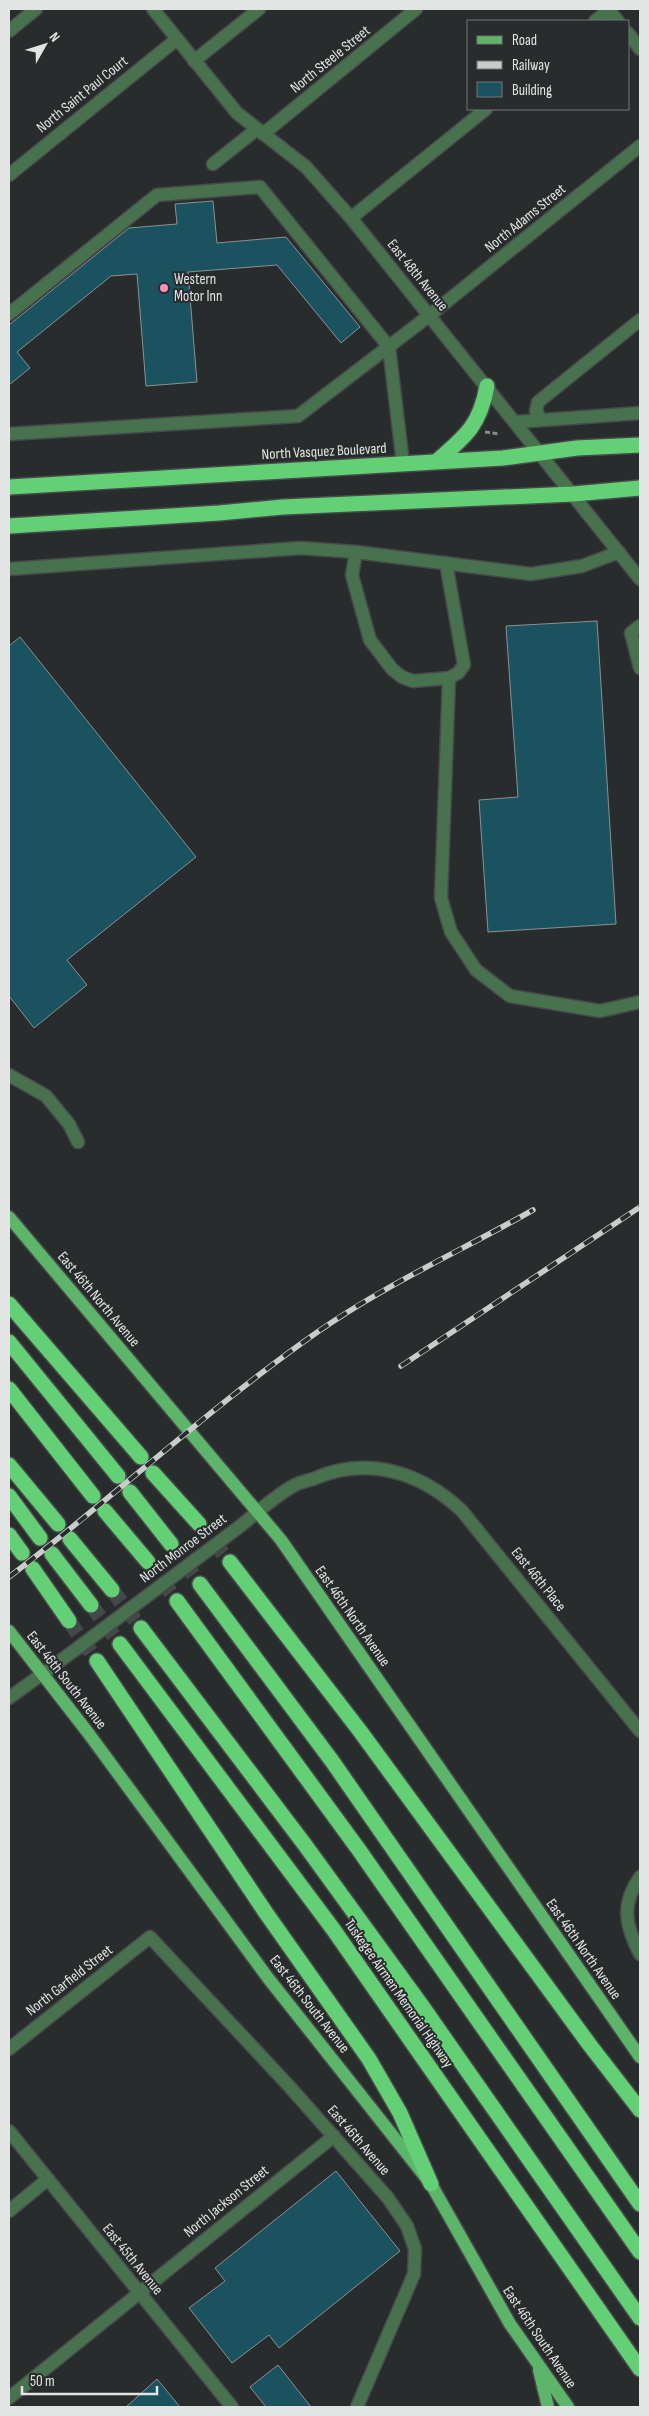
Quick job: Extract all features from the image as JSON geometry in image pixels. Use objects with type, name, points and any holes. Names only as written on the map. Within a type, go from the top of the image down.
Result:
[{"type":"highway","points":[[437,462],[475,424],[482,408],[487,386]]},
{"type":"highway","name":"North Vasquez Boulevard","points":[[9,487],[503,458],[577,448],[640,445]]},
{"type":"highway","points":[[9,526],[219,513],[283,507],[573,494],[640,488]]},
{"type":"highway","points":[[9,1304],[141,1457]]},
{"type":"highway","points":[[9,1342],[118,1476]]},
{"type":"highway","points":[[9,1389],[93,1496]]},
{"type":"highway","points":[[9,1465],[58,1524]]},
{"type":"highway","points":[[153,1473],[199,1524]]},
{"type":"highway","points":[[130,1492],[172,1544]]},
{"type":"highway","points":[[9,1496],[40,1538]]},
{"type":"highway","points":[[105,1511],[148,1562]]},
{"type":"highway","points":[[9,1535],[22,1553]]},
{"type":"highway","points":[[70,1539],[112,1590]]},
{"type":"highway","points":[[52,1554],[91,1605]]},
{"type":"highway","points":[[230,1562],[360,1731],[589,2044],[640,2110]]},
{"type":"highway","points":[[33,1569],[70,1621]]},
{"type":"highway","points":[[200,1584],[332,1762],[640,2204]]},
{"type":"highway","points":[[177,1601],[359,1850],[640,2252]]},
{"type":"highway","points":[[141,1628],[300,1838],[422,2006],[640,2318]]},
{"type":"highway","name":"Tuskegee Airmen Memorial Highway","points":[[120,1644],[333,1929],[640,2369]]},
{"type":"highway","points":[[97,1661],[266,1913],[369,2059],[400,2113],[431,2184]]},
{"type":"main road","name":"East 46th North Avenue","points":[[9,1217],[259,1511],[281,1540],[640,2057]]},
{"type":"main road","name":"East 46th South Avenue","points":[[9,1631],[268,1978],[431,2184],[492,2294],[568,2407]]},
{"type":"main road","points":[[537,2363],[548,2407]]},
{"type":"street","points":[[9,31],[36,9]]},
{"type":"street","name":"East 48th Avenue","points":[[153,9],[237,113],[306,167],[351,218],[640,579]]},
{"type":"street","points":[[194,61],[259,9]]},
{"type":"street","name":"North Steele Street","points":[[213,164],[260,131],[416,9]]},
{"type":"street","points":[[596,20],[609,9],[617,20]]},
{"type":"street","points":[[629,34],[640,49]]},
{"type":"street","name":"North Saint Paul Court","points":[[9,175],[176,38]]},
{"type":"street","points":[[351,218],[485,110]]},
{"type":"street","name":"North Adams Street","points":[[9,434],[298,416],[430,315],[640,146]]},
{"type":"street","points":[[9,314],[157,195],[260,187],[388,347],[403,464]]},
{"type":"street","points":[[541,420],[536,411],[538,402],[640,320]]},
{"type":"street","points":[[516,422],[640,414]]},
{"type":"street","points":[[9,569],[301,548],[356,552],[530,574],[582,566],[619,552]]},
{"type":"street","points":[[356,552],[352,575],[370,640],[392,669],[402,677],[413,681],[449,678],[458,674],[464,665],[446,563]]},
{"type":"street","points":[[640,626],[630,633],[640,668]]},
{"type":"street","points":[[449,678],[441,898],[451,932],[476,970],[510,996],[600,1010],[640,1002]]},
{"type":"street","points":[[9,1075],[46,1096],[70,1124],[78,1142]]},
{"type":"street","name":"North Monroe Street","points":[[9,1698],[295,1484],[323,1474],[356,1467],[394,1470]]},
{"type":"street","name":"East 46th Place","points":[[394,1470],[423,1482],[441,1493],[462,1511],[640,1731]]},
{"type":"street","points":[[640,1877],[630,1893],[626,1911],[630,1931],[640,1954]]},
{"type":"street","name":"North Garfield Street","points":[[9,2049],[150,1937]]},
{"type":"street","name":"East 46th Avenue","points":[[150,1937],[334,2136],[401,2214],[415,2249],[416,2262],[409,2287],[356,2407]]},
{"type":"street","name":"East 45th Avenue","points":[[9,2131],[232,2407]]},
{"type":"street","name":"North Jackson Street","points":[[9,2398],[334,2136]]},
{"type":"street","points":[[9,2211],[48,2179]]},
{"type":"path","points":[[483,430],[491,439]]},
{"type":"path","points":[[488,434],[500,434]]},
{"type":"building","name":"Western Motor Inn","points":[[213,201],[217,243],[286,237],[360,327],[341,343],[277,265],[188,272],[197,382],[146,386],[137,274],[111,276],[17,352],[30,368],[9,385],[9,325],[129,228],[177,224],[175,204]]},
{"type":"building","points":[[597,621],[616,924],[488,932],[479,800],[518,797],[506,626]]},
{"type":"building","points":[[20,637],[196,857],[67,960],[87,985],[34,1028],[9,996],[9,646]]},
{"type":"building","points":[[336,2171],[400,2251],[279,2348],[269,2335],[232,2363],[189,2308],[225,2281],[215,2268]]},
{"type":"building","points":[[278,2365],[311,2407],[266,2407],[250,2387]]},
{"type":"building","points":[[157,2379],[180,2407],[126,2407]]},
{"type":"tunnel","points":[[199,1524],[230,1562]]},
{"type":"tunnel","points":[[171,1544],[200,1584]]},
{"type":"tunnel","points":[[148,1562],[177,1601]]},
{"type":"tunnel","points":[[112,1590],[141,1628]]},
{"type":"tunnel","points":[[91,1605],[120,1644]]},
{"type":"tunnel","points":[[69,1621],[97,1661]]},
{"type":"railway","points":[[401,1366],[640,1207]]},
{"type":"railway","points":[[9,1577],[199,1422],[316,1333],[368,1299],[533,1210]]},
{"type":"place","name":"Western Motor Inn","points":[[164,288]]}]
